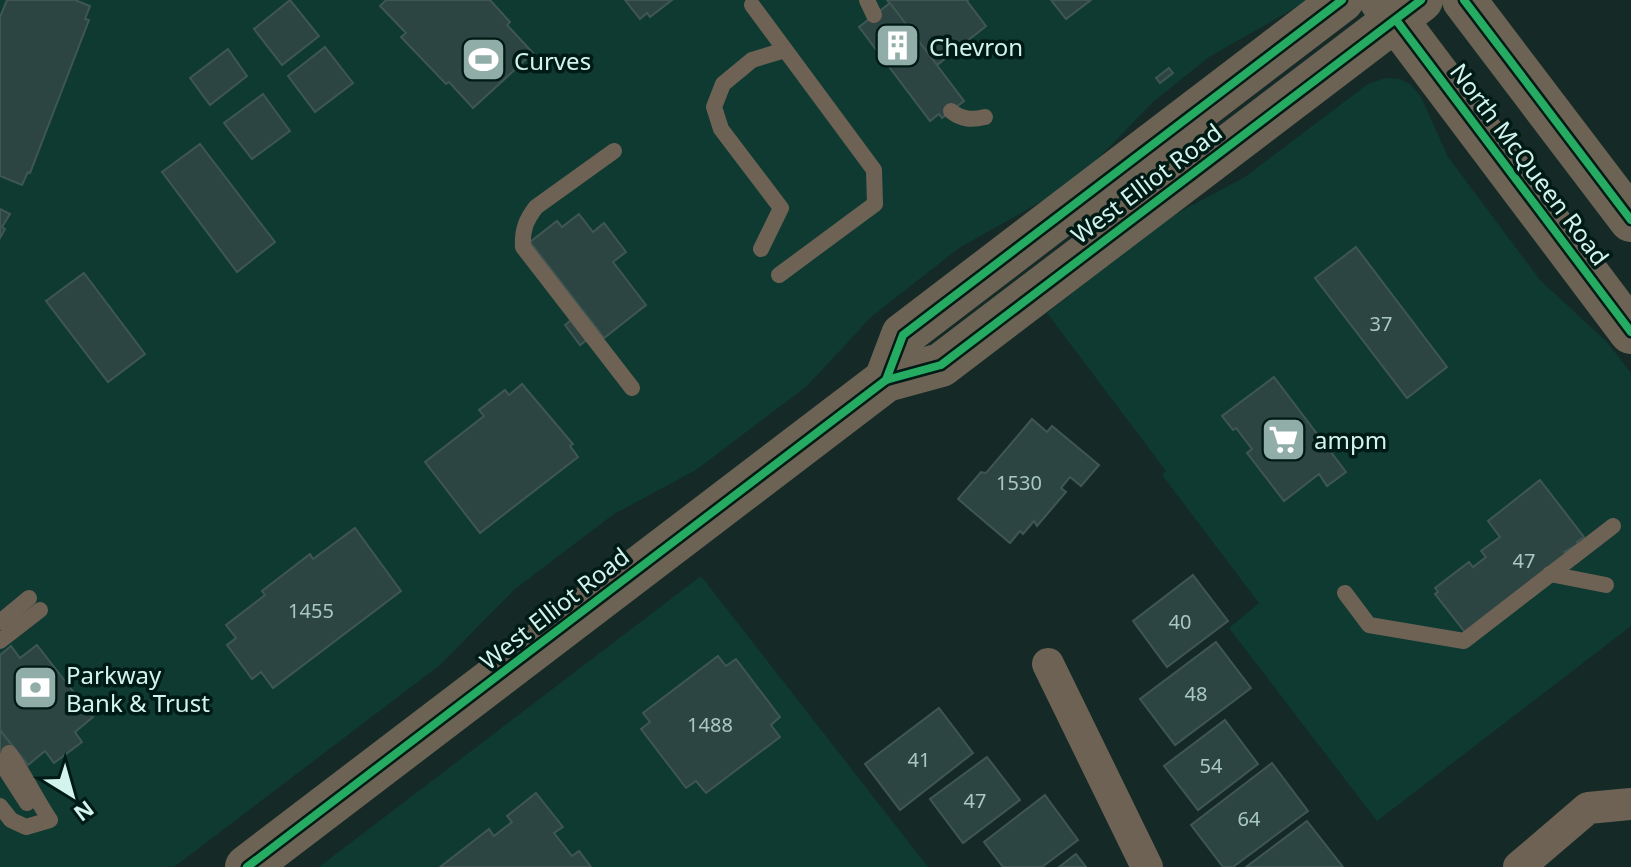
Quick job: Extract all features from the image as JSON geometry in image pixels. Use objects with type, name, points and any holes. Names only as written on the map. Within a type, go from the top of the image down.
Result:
[{"type":"main road","name":"West Elliot Road","points":[[886,380],[903,335],[1342,0]]},
{"type":"main road","name":"North McQueen Road","points":[[1464,0],[1631,220]]},
{"type":"main road","name":"West Elliot Road","points":[[247,867],[886,380],[941,365],[1399,7]]},
{"type":"main road","name":"North McQueen Road","points":[[1399,7],[1631,332]]},
{"type":"street","points":[[1048,664],[1147,867]]},
{"type":"street","points":[[1519,867],[1588,808],[1629,803]]},
{"type":"lane","points":[[752,5],[874,170],[875,204],[779,275]]},
{"type":"lane","points":[[761,249],[781,208],[721,129],[714,107],[723,84],[742,68],[752,60],[785,50]]},
{"type":"lane","points":[[951,111],[958,117],[973,120],[985,117]]},
{"type":"lane","points":[[614,151],[536,207],[522,233],[523,247],[632,388]]},
{"type":"lane","points":[[1345,593],[1369,625],[1464,641],[1613,526]]},
{"type":"lane","points":[[1550,574],[1606,585]]},
{"type":"lane","points":[[0,622],[35,604],[0,641]]},
{"type":"lane","points":[[5,757],[20,795],[42,823]]},
{"type":"lane","points":[[0,779],[12,803],[42,823]]},
{"type":"lane","points":[[0,806],[11,820],[26,827],[42,823]]},
{"type":"shaded area","points":[[0,0],[1309,0],[1209,57],[1153,102],[1087,170],[1051,196],[959,248],[871,317],[807,386],[696,470],[614,514],[515,589],[440,665],[174,867],[0,867]]},
{"type":"shaded area","points":[[1386,78],[1400,79],[1410,84],[1421,97],[1448,157],[1540,280],[1606,341],[1631,373],[1631,626],[1377,821],[1229,628],[1259,603],[1162,475],[1166,471],[1047,313],[1170,217],[1245,177],[1368,84]]},
{"type":"shaded area","points":[[701,576],[928,867],[319,867]]},
{"type":"building","points":[[7,0],[75,0],[90,6],[85,19],[89,20],[30,173],[22,185],[0,176],[0,17]]},
{"type":"building","points":[[290,0],[319,36],[282,65],[254,29]]},
{"type":"building","points":[[386,0],[490,0],[510,22],[507,25],[533,53],[473,108],[401,37],[406,33],[380,6]]},
{"type":"building","points":[[625,0],[672,0],[650,17],[647,13],[640,19]]},
{"type":"building","name":"Chevron","points":[[887,0],[968,0],[986,26],[937,65]]},
{"type":"building","name":"Chevron","points":[[1051,0],[1091,0],[1066,19]]},
{"type":"building","name":"Chevron","points":[[890,3],[964,101],[942,118],[939,114],[930,121],[859,27]]},
{"type":"building","points":[[325,47],[353,83],[315,112],[288,76]]},
{"type":"building","points":[[228,49],[247,76],[210,105],[190,78]]},
{"type":"building","points":[[1169,68],[1173,73],[1160,83],[1156,78]]},
{"type":"building","points":[[263,94],[290,131],[252,159],[224,123]]},
{"type":"building","points":[[200,144],[275,242],[237,272],[162,172]]},
{"type":"building","points":[[0,209],[10,214],[0,238]]},
{"type":"building","points":[[579,214],[593,232],[604,223],[626,252],[613,262],[646,305],[604,338],[530,242],[557,221],[562,227]]},
{"type":"building","points":[[1356,247],[1447,367],[1407,398],[1315,278]]},
{"type":"building","points":[[84,273],[145,354],[108,382],[46,301]]},
{"type":"building","points":[[583,311],[599,331],[580,345],[565,325]]},
{"type":"building","name":"ampm","points":[[1274,377],[1346,472],[1327,486],[1319,474],[1284,501],[1247,453],[1252,449],[1222,416]]},
{"type":"building","points":[[522,384],[573,444],[570,446],[578,457],[480,533],[425,462],[484,416],[479,410],[505,390],[509,395]]},
{"type":"building","points":[[1032,419],[1047,432],[1052,426],[1099,465],[1081,486],[1070,477],[1061,488],[1066,492],[1037,526],[1034,521],[1010,543],[958,499],[981,472],[986,473]]},
{"type":"building","points":[[1540,480],[1584,537],[1577,542],[1579,544],[1564,552],[1569,558],[1468,636],[1435,594],[1438,592],[1435,588],[1469,562],[1473,567],[1486,557],[1481,551],[1500,537],[1488,521]]},
{"type":"building","points":[[355,528],[401,591],[273,688],[261,672],[252,679],[227,645],[236,638],[226,625],[265,595],[262,591],[310,554],[313,559]]},
{"type":"building","points":[[1193,575],[1228,621],[1167,667],[1133,621]]},
{"type":"building","points":[[1216,642],[1251,688],[1175,745],[1140,699]]},
{"type":"building","name":"Parkway Bank & Trust","points":[[37,645],[93,717],[75,732],[82,742],[54,763],[45,751],[28,765],[0,730],[0,655],[11,646],[20,658]]},
{"type":"building","points":[[718,656],[726,666],[736,659],[780,717],[771,725],[780,737],[706,793],[696,781],[686,788],[641,729],[650,722],[643,713]]},
{"type":"building","points":[[939,708],[973,753],[900,810],[865,764]]},
{"type":"building","points":[[1225,720],[1258,764],[1198,810],[1164,766]]},
{"type":"building","points":[[0,730],[14,748],[0,760]]},
{"type":"building","points":[[987,757],[1020,800],[963,843],[930,799]]},
{"type":"building","points":[[1272,763],[1308,811],[1233,867],[1223,867],[1191,825]]},
{"type":"building","points":[[536,793],[563,827],[554,833],[572,856],[579,851],[591,867],[440,867],[489,829],[494,836],[512,822],[507,816]]},
{"type":"building","points":[[1045,795],[1078,840],[1042,867],[1003,867],[984,842]]},
{"type":"building","points":[[1307,821],[1343,867],[1246,867]]},
{"type":"building","points":[[1076,854],[1086,867],[1059,867]]},
{"type":"cycle path","points":[[886,380],[903,335],[1342,0]]},
{"type":"cycle path","points":[[247,867],[886,380],[941,365],[1421,0]]},
{"type":"cycle path","points":[[1464,0],[1631,220]]},
{"type":"cycle path","points":[[1396,20],[1631,332]]},
{"type":"place","name":"Chevron","points":[[898,46]]},
{"type":"place","name":"Curves","points":[[483,60]]},
{"type":"place","name":"ampm","points":[[1283,439]]},
{"type":"place","name":"Parkway Bank & Trust","points":[[35,688]]}]
